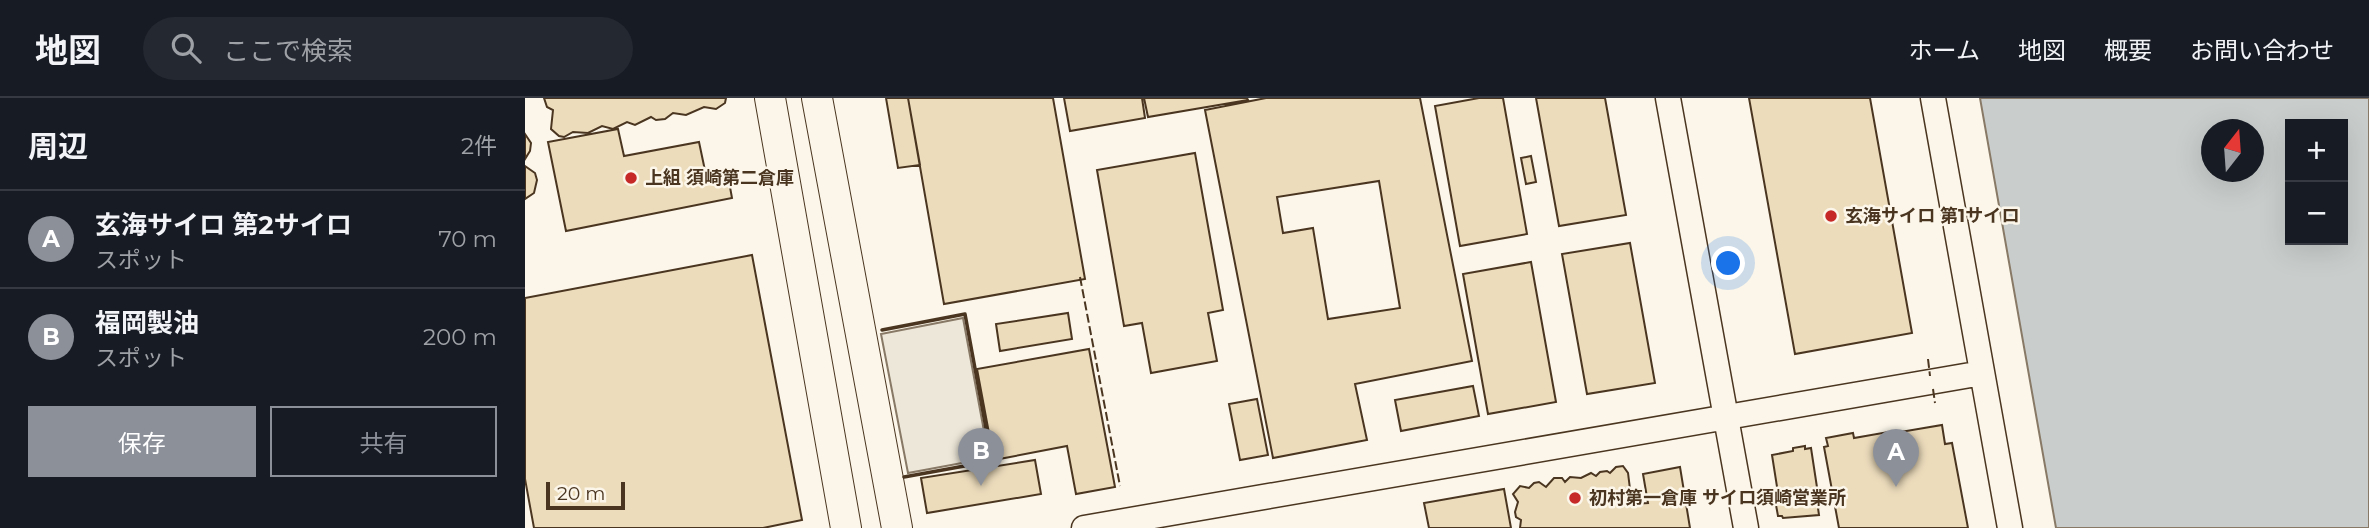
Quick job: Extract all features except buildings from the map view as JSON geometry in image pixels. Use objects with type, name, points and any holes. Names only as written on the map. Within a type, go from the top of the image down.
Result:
[{"type":"street","points":[[770,98],[846,528]]},
{"type":"street","points":[[817,98],[897,528]]},
{"type":"street","points":[[1668,98],[1746,528]]},
{"type":"street","points":[[1933,98],[2010,528]]},
{"type":"street","points":[[1084,528],[1982,373]]},
{"type":"shaded area","points":[[1980,98],[2369,98],[2369,528],[2056,528]]},
{"type":"shaded area","points":[[963,318],[989,458],[908,473],[881,334]]},
{"type":"fence","points":[[1080,277],[1120,486]]},
{"type":"fence","points":[[1928,359],[1930,376]]},
{"type":"fence","points":[[1933,389],[1935,403]]},
{"type":"wall","points":[[882,330],[965,314],[992,461],[904,477]]},
{"type":"place","name":"上組 須崎第二倉庫","points":[[631,178]]},
{"type":"place","name":"玄海サイロ 第1サイロ","points":[[1831,216]]},
{"type":"place","name":"福岡製油","points":[[981,486]]},
{"type":"place","name":"玄海サイロ 第2サイロ","points":[[1896,487]]},
{"type":"place","name":"初村第一倉庫 サイロ須崎営業所","points":[[1575,498]]}]
